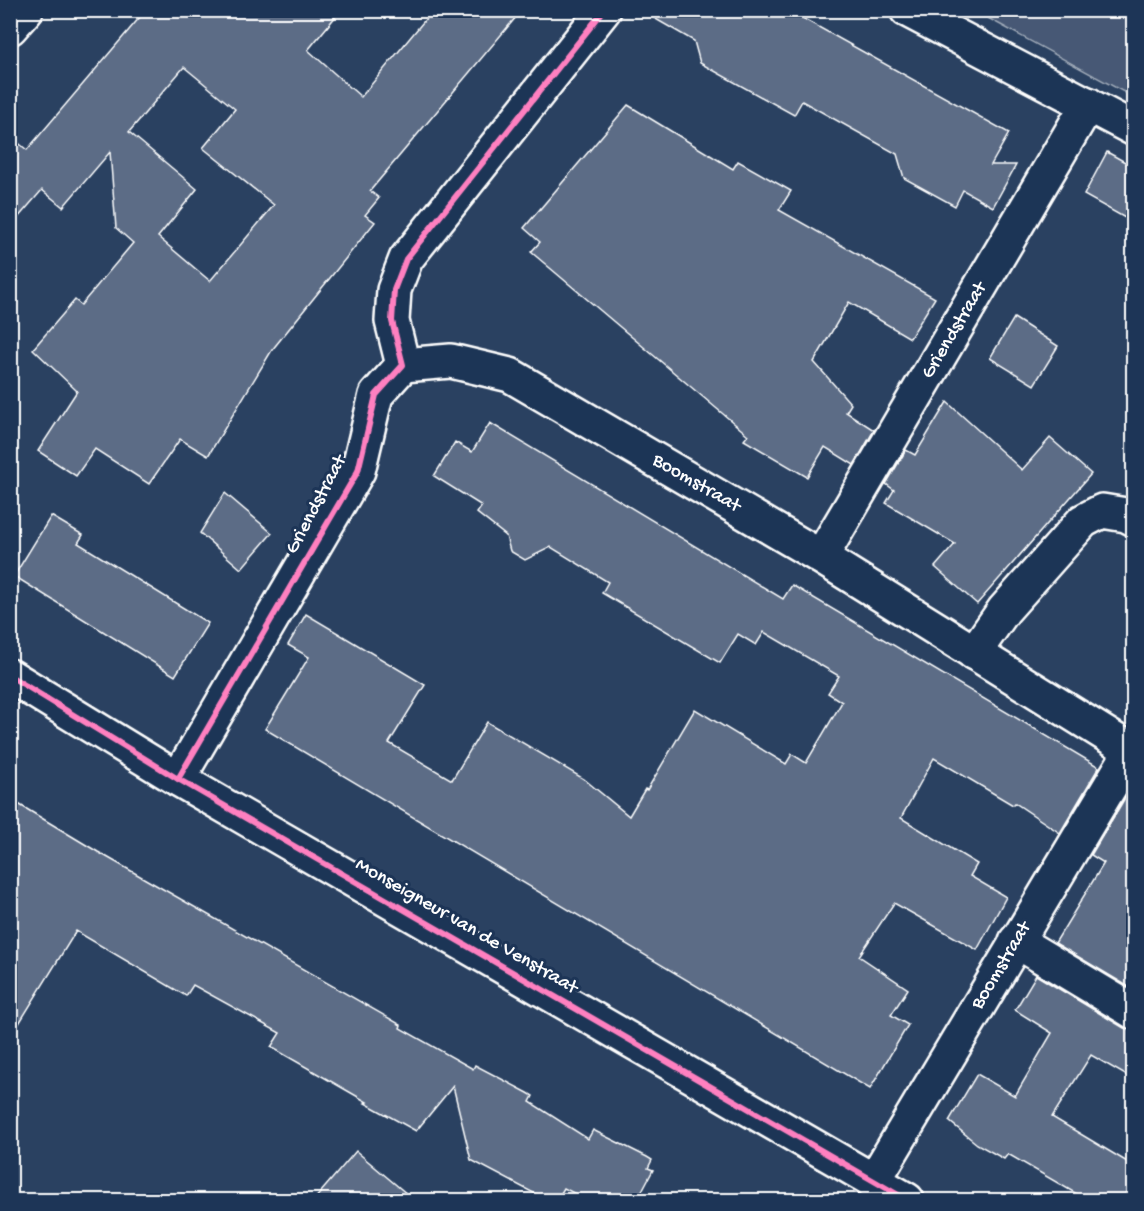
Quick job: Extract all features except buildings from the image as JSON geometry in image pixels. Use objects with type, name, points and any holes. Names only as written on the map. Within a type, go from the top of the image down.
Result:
[{"type":"street","points":[[10,28],[26,10]]},
{"type":"street","points":[[403,365],[392,321],[394,290],[406,259],[604,10]]},
{"type":"street","points":[[907,10],[1134,129]]},
{"type":"street","name":"Griendstraat","points":[[821,557],[1088,104]]},
{"type":"street","name":"Boomstraat","points":[[403,365],[451,361],[510,375],[821,557],[1132,752],[1016,941],[873,1182]]},
{"type":"street","name":"Griendstraat","points":[[178,779],[358,471],[376,395],[403,365]]},
{"type":"street","points":[[974,653],[1004,610],[1083,521],[1102,511],[1126,515],[1134,519]]},
{"type":"street","name":"Monseigneur van de Venstraat","points":[[10,676],[178,779],[907,1200]]},
{"type":"street","points":[[1016,941],[1134,1012]]},
{"type":"shaded area","points":[[975,11],[1133,11],[1133,97]]},
{"type":"cycle path","points":[[178,779],[358,471],[376,395],[403,365],[392,321],[394,290],[406,259],[604,10]]},
{"type":"cycle path","points":[[10,676],[178,779],[907,1200]]}]
